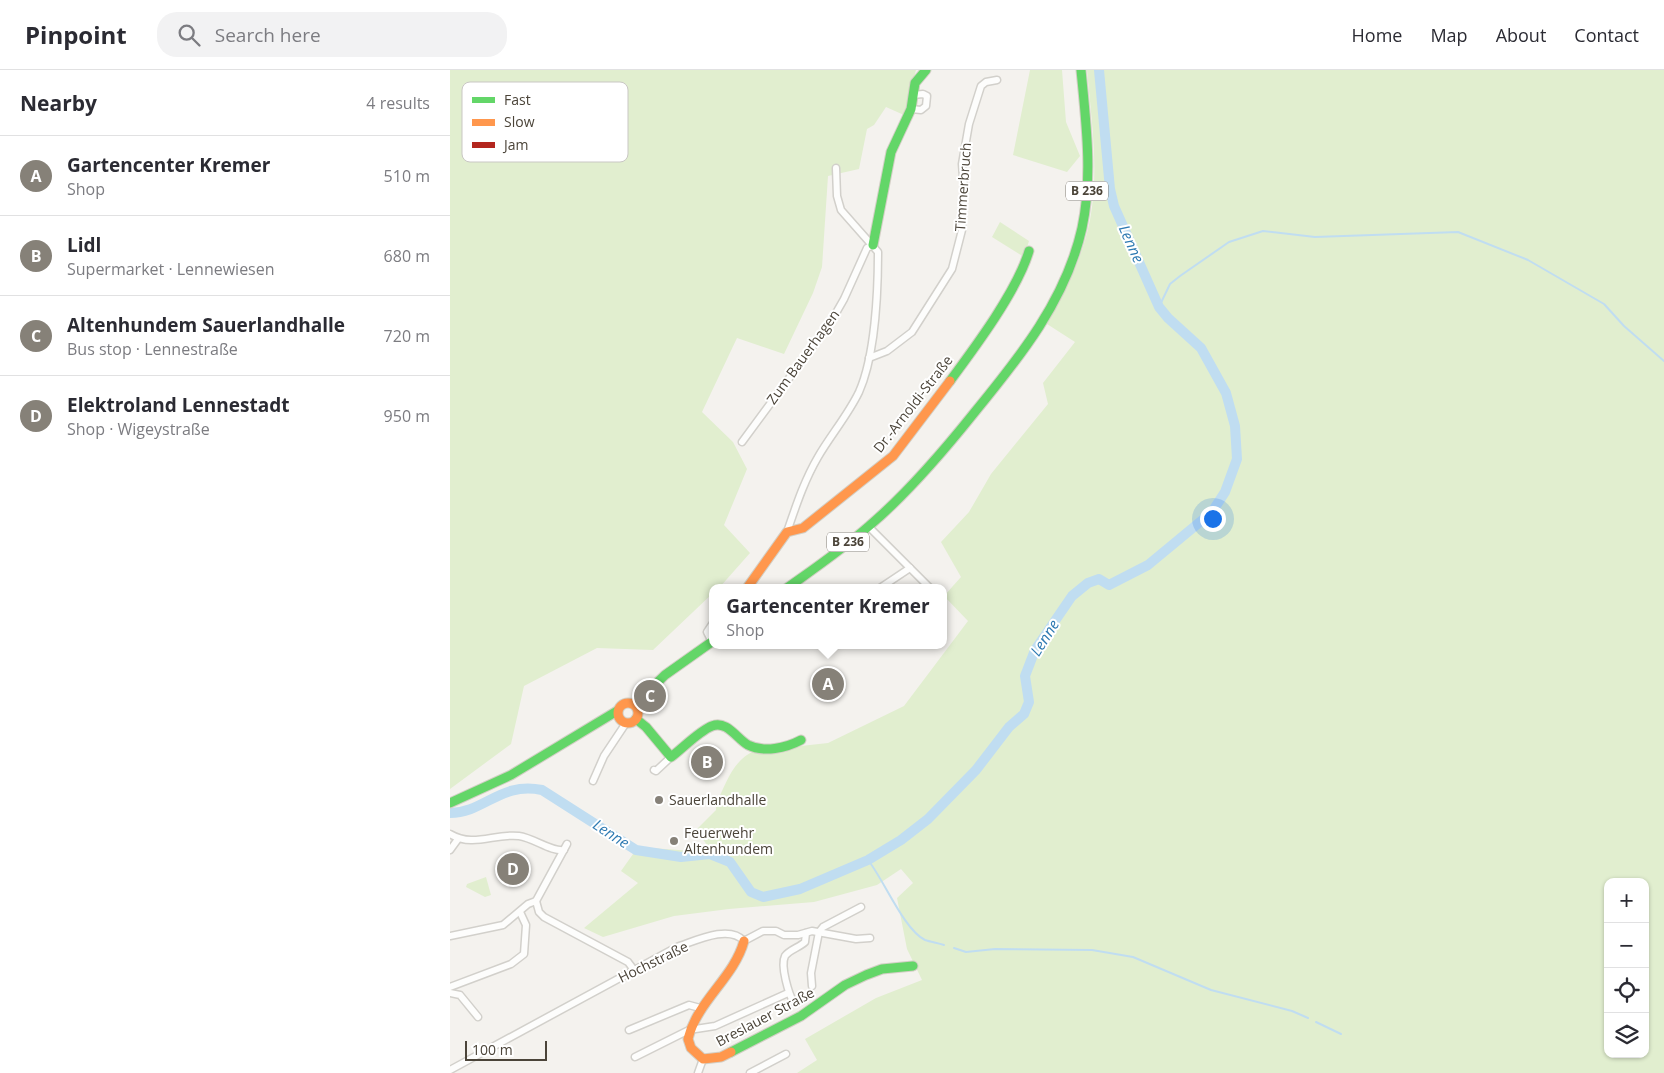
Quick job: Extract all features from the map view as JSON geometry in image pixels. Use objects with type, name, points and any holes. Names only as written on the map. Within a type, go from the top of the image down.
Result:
[{"type":"street","points":[[873,246],[892,152],[911,109],[918,77],[926,70]]},
{"type":"street","name":"B 236","points":[[792,584],[868,526],[905,491],[950,443],[996,388],[1030,342],[1064,283],[1080,237],[1088,186],[1088,148],[1081,70]]},
{"type":"street","name":"Timmerbruch","points":[[869,358],[880,356],[906,338],[921,321],[948,278],[962,230],[964,189],[961,169],[969,124],[981,86],[986,82],[996,80]]},
{"type":"street","points":[[911,109],[921,110],[926,106],[927,96],[923,94],[913,95]]},
{"type":"street","points":[[750,584],[787,532],[803,486],[858,394],[869,358],[878,280],[878,252],[860,233],[839,204],[836,168]]},
{"type":"street","name":"Zum Bauerhagen","points":[[742,442],[832,320],[867,248],[873,246]]},
{"type":"street","name":"Dr.-Arnoldi-Straße","points":[[787,532],[803,528],[893,456],[952,378],[1014,286],[1023,271],[1029,251]]},
{"type":"street","points":[[868,526],[926,584]]},
{"type":"street","points":[[886,584],[910,568]]},
{"type":"street","points":[[635,704],[665,675],[709,645]]},
{"type":"street","points":[[626,723],[618,718],[617,712],[625,702],[635,704]]},
{"type":"street","points":[[635,704],[638,710],[636,719]]},
{"type":"street","points":[[450,803],[516,773],[606,716],[617,712]]},
{"type":"street","points":[[593,781],[604,756],[626,723],[636,719]]},
{"type":"street","points":[[636,719],[646,726],[672,757]]},
{"type":"street","points":[[654,770],[656,771],[712,726],[716,725],[734,732],[747,745],[753,747],[788,746],[801,740]]},
{"type":"street","points":[[450,834],[458,839],[473,842],[499,836],[522,836],[556,850],[566,847],[536,901],[528,904],[503,925],[450,936]]},
{"type":"street","points":[[450,850],[458,839]]},
{"type":"street","points":[[536,901],[539,912],[544,917],[628,962],[634,970]]},
{"type":"street","points":[[812,986],[812,974],[819,932],[824,927],[862,908]]},
{"type":"street","points":[[450,986],[469,981],[511,964],[524,954],[526,925],[520,912]]},
{"type":"street","points":[[689,1030],[700,1008],[742,952],[744,941],[763,932],[776,931],[784,935],[812,931],[856,939],[870,938]]},
{"type":"street","points":[[794,1003],[788,993],[784,960],[788,953],[805,942],[806,933]]},
{"type":"street","name":"Hochstraße","points":[[450,1070],[677,947],[708,937],[734,934],[744,941]]},
{"type":"street","name":"Breslauer Straße","points":[[689,1030],[690,1047],[703,1059],[721,1057],[801,1016],[845,985],[866,974],[882,969],[912,966]]},
{"type":"street","points":[[450,993],[460,995],[478,1016]]},
{"type":"street","points":[[635,1057],[689,1030],[715,1026],[788,993]]},
{"type":"street","points":[[630,1030],[689,1005],[700,1008]]},
{"type":"street","points":[[750,1073],[786,1054]]},
{"type":"street","points":[[698,1073],[703,1059]]},
{"type":"green space","points":[[450,70],[916,70],[904,115],[886,107],[874,125],[867,129],[859,169],[828,176],[822,267],[813,293],[784,354],[737,338],[702,412],[733,442],[747,469],[724,525],[750,553],[723,584],[709,584],[709,597],[653,650],[597,648],[524,686],[511,744],[450,789]]},
{"type":"green space","points":[[1030,70],[1062,70],[1066,122],[1080,156],[1067,172],[1013,155]]},
{"type":"green space","points":[[1087,70],[1664,70],[1664,1073],[797,1073],[817,1060],[805,1039],[876,998],[922,980],[907,949],[897,898],[913,883],[901,869],[877,885],[814,902],[674,916],[603,937],[584,928],[638,883],[621,871],[638,847],[706,852],[710,849],[696,830],[716,810],[716,804],[731,773],[747,755],[755,751],[828,743],[904,706],[968,621],[947,599],[947,593],[961,577],[941,542],[969,512],[991,474],[1048,404],[1043,383],[1075,342],[1047,324],[1062,297],[1086,238],[1092,207],[1094,173]]},
{"type":"green space","points":[[1000,222],[1029,241],[1024,257],[992,237]]},
{"type":"green space","points":[[486,877],[491,895],[485,897],[466,887],[467,884]]},
{"type":"waterway","name":"Lenne","points":[[450,813],[462,812],[515,790],[528,788],[542,790],[636,850],[681,857],[710,854],[730,862],[751,892],[763,897],[800,889],[868,860],[901,840],[928,819],[976,770],[1009,727],[1024,714],[1029,702],[1025,676],[1035,650],[1072,596],[1088,583],[1099,579],[1109,585],[1148,565],[1212,512],[1225,492],[1237,459],[1235,426],[1226,393],[1201,348],[1168,318],[1159,307],[1114,206],[1110,189],[1099,70]]},
{"type":"waterway","points":[[1159,307],[1170,284],[1180,276],[1229,242],[1263,231],[1315,237],[1458,232],[1528,260],[1604,304],[1624,326],[1664,361]]},
{"type":"waterway","points":[[868,860],[902,916],[917,935],[925,940],[944,945]]},
{"type":"waterway","points":[[954,948],[966,952],[995,949],[1092,950],[1133,957],[1211,990],[1292,1011],[1308,1018]]},
{"type":"waterway","points":[[1316,1022],[1341,1034]]},
{"type":"traffic: fast","points":[[873,245],[891,152],[911,109],[915,83],[926,70]]},
{"type":"traffic: fast","points":[[793,584],[859,534],[924,472],[1008,371],[1053,303],[1075,254],[1085,209],[1088,149],[1081,70]]},
{"type":"traffic: fast","points":[[950,381],[1006,300],[1029,251]]},
{"type":"traffic: fast","points":[[635,704],[665,675],[709,644]]},
{"type":"traffic: fast","points":[[450,803],[511,775],[617,711]]},
{"type":"traffic: fast","points":[[636,719],[646,727],[671,757],[702,732],[717,725],[732,731],[748,745],[761,749],[782,747],[801,740]]},
{"type":"traffic: fast","points":[[731,1052],[801,1016],[845,985],[866,975],[882,969],[913,966]]},
{"type":"traffic: slow","points":[[750,584],[787,532],[803,528],[893,456],[950,381]]},
{"type":"traffic: slow","points":[[624,703],[632,703],[638,709],[638,713],[638,717],[632,723],[624,723],[618,717],[618,709],[624,703]]},
{"type":"traffic: slow","points":[[731,1052],[721,1057],[703,1059],[691,1048],[688,1039],[699,1013],[732,967],[744,941]]},
{"type":"place","name":"Gartencenter Kremer","points":[[828,684]]},
{"type":"place","name":"Altenhundem Sauerlandhalle","points":[[650,696]]},
{"type":"place","name":"Lidl","points":[[707,762]]},
{"type":"place","name":"Sauerlandhalle","points":[[659,800]]},
{"type":"place","name":"Feuerwehr Altenhundem","points":[[674,841]]},
{"type":"place","name":"Elektroland Lennestadt","points":[[513,869]]}]
